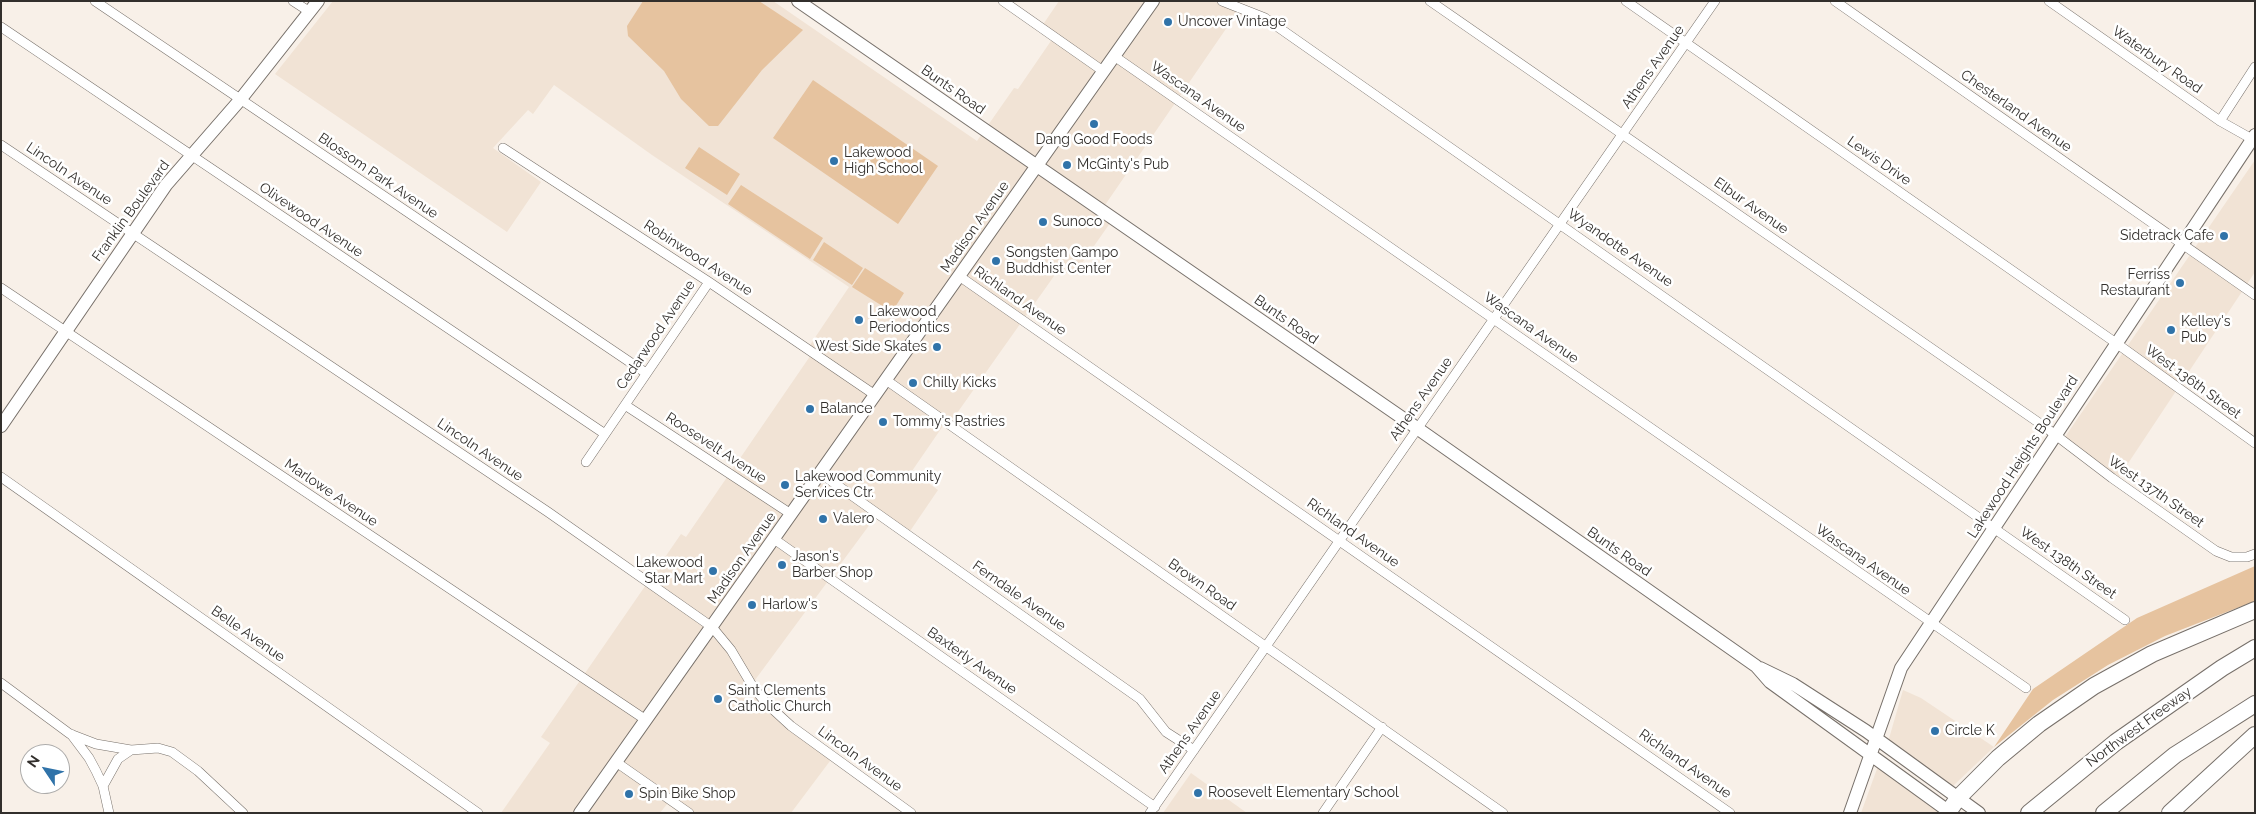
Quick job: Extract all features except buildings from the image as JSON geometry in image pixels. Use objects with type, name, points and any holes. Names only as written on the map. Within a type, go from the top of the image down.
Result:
[{"type":"highway","points":[[1953,807],[1998,758],[2025,735],[2094,686],[2152,654],[2255,610]]},
{"type":"highway","name":"Northwest Freeway","points":[[2031,811],[2116,742],[2215,673],[2255,648]]},
{"type":"highway","points":[[2104,813],[2175,756],[2255,704]]},
{"type":"highway","points":[[2170,813],[2255,735]]},
{"type":"main road","name":"Franklin Boulevard","points":[[1,426],[166,184],[240,100],[318,1]]},
{"type":"main road","name":"Bunts Road","points":[[798,1],[1418,429],[1756,666],[1793,684],[1877,738],[1953,807]]},
{"type":"main road","name":"Madison Avenue","points":[[580,813],[1153,1]]},
{"type":"main road","name":"Lakewood Heights Boulevard","points":[[1850,813],[1901,668],[1996,528],[2055,434],[2253,137]]},
{"type":"main road","name":"Bunts Road","points":[[1756,666],[1770,682],[1871,754],[1953,807]]},
{"type":"main road","points":[[1953,807],[1979,813]]},
{"type":"street","name":"Blossom Park Avenue","points":[[95,1],[646,373]]},
{"type":"street","points":[[294,1],[310,12]]},
{"type":"street","points":[[1003,1],[1103,71]]},
{"type":"street","name":"Wyandotte Avenue","points":[[1222,1],[1265,18],[1996,528]]},
{"type":"street","name":"Elbur Avenue","points":[[1430,1],[2055,434]]},
{"type":"street","name":"Lewis Drive","points":[[1626,1],[2116,343]]},
{"type":"street","name":"Athens Avenue","points":[[1152,810],[1715,1]]},
{"type":"street","name":"Chesterland Avenue","points":[[1835,1],[2255,295]]},
{"type":"street","name":"Waterbury Road","points":[[2049,1],[2220,120],[2253,137]]},
{"type":"street","name":"Olivewood Avenue","points":[[1,27],[605,434]]},
{"type":"street","name":"Wascana Avenue","points":[[1114,56],[1494,318],[1931,624],[2026,688]]},
{"type":"street","points":[[2220,120],[2255,67]]},
{"type":"street","name":"Lincoln Avenue","points":[[1,145],[548,512],[712,627],[731,650],[753,687],[773,710],[791,726],[911,813]]},
{"type":"street","name":"Robinwood Avenue","points":[[503,148],[709,282],[875,395]]},
{"type":"street","name":"Richland Avenue","points":[[959,276],[1730,813]]},
{"type":"street","name":"Cedarwood Avenue","points":[[625,404],[709,282]]},
{"type":"street","name":"Marlowe Avenue","points":[[1,288],[646,720]]},
{"type":"street","name":"West 136th Street","points":[[2116,343],[2255,443]]},
{"type":"street","name":"Brown Road","points":[[886,380],[1503,813]]},
{"type":"street","points":[[586,462],[625,404]]},
{"type":"street","name":"Roosevelt Avenue","points":[[625,404],[791,514]]},
{"type":"street","name":"West 137th Street","points":[[2055,434],[2112,478],[2216,551],[2231,557],[2251,555]]},
{"type":"street","name":"Ferndale Avenue","points":[[820,473],[1140,699],[1166,732],[1194,750]]},
{"type":"street","name":"Belle Avenue","points":[[1,477],[478,813]]},
{"type":"street","name":"West 138th Street","points":[[1996,528],[2125,620]]},
{"type":"street","name":"Baxterly Avenue","points":[[774,539],[1152,810]]},
{"type":"street","points":[[1,683],[70,734],[89,758],[103,786],[109,813]]},
{"type":"street","points":[[1323,813],[1382,727]]},
{"type":"street","points":[[70,734],[96,744],[131,750],[158,748],[172,752],[198,770],[243,813]]},
{"type":"street","points":[[103,786],[118,759],[131,750]]},
{"type":"street","points":[[616,762],[689,813]]},
{"type":"shaded area","points":[[333,1],[773,1],[977,141],[1014,88],[1018,89],[1055,35],[1042,26],[1059,1],[1235,1],[1243,4],[1103,208],[1115,216],[1073,276],[1059,269],[955,416],[950,422],[947,420],[912,471],[938,490],[906,537],[876,516],[755,680],[771,703],[833,757],[791,813],[680,813],[667,804],[660,813],[501,813],[550,743],[541,737],[681,534],[686,537],[815,349],[810,345],[849,287],[652,155],[554,85],[533,114],[528,110],[493,148],[541,182],[507,232],[275,74]]},
{"type":"shaded area","points":[[643,1],[759,1],[803,30],[762,70],[718,126],[709,126],[681,99],[664,71],[628,36],[627,26]]},
{"type":"shaded area","points":[[813,80],[938,166],[898,224],[773,138]]},
{"type":"shaded area","points":[[699,147],[740,174],[727,195],[685,168]]},
{"type":"shaded area","points":[[2255,160],[2255,272],[2119,477],[2065,437]]},
{"type":"shaded area","points":[[741,185],[823,238],[810,259],[728,204]]},
{"type":"shaded area","points":[[824,242],[863,268],[852,285],[813,260]]},
{"type":"shaded area","points":[[865,268],[904,293],[892,312],[852,287]]},
{"type":"shaded area","points":[[2255,566],[2255,601],[2165,636],[2108,665],[2053,700],[1994,747],[2033,689],[2137,618]]},
{"type":"shaded area","points":[[1903,690],[1921,698],[1994,747],[1953,786],[1888,742]]},
{"type":"shaded area","points":[[1878,766],[1940,809],[1937,813],[1861,813]]},
{"type":"shaded area","name":"Roosevelt Elementary School","points":[[1191,773],[1247,813],[1163,813]]},
{"type":"place","name":"Uncover Vintage","points":[[1168,22]]},
{"type":"place","name":"Dang Good Foods","points":[[1094,124]]},
{"type":"place","name":"Lakewood High School","points":[[834,161]]},
{"type":"place","name":"McGinty's Pub","points":[[1067,165]]},
{"type":"place","name":"Sunoco","points":[[1043,222]]},
{"type":"place","name":"Sidetrack Cafe","points":[[2224,236]]},
{"type":"place","name":"Songsten Gampo Buddhist Center","points":[[996,261]]},
{"type":"place","name":"Ferriss Restaurant","points":[[2180,283]]},
{"type":"place","name":"Lakewood Periodontics","points":[[859,320]]},
{"type":"place","name":"Kelley's Pub","points":[[2171,330]]},
{"type":"place","name":"West Side Skates","points":[[937,347]]},
{"type":"place","name":"Chilly Kicks","points":[[913,383]]},
{"type":"place","name":"Balance","points":[[810,409]]},
{"type":"place","name":"Tommy's Pastries","points":[[883,422]]},
{"type":"place","name":"Lakewood Community Services Ctr.","points":[[785,485]]},
{"type":"place","name":"Valero","points":[[823,519]]},
{"type":"place","name":"Jason's Barber Shop","points":[[782,565]]},
{"type":"place","name":"Lakewood Star Mart","points":[[713,571]]},
{"type":"place","name":"Harlow's","points":[[752,605]]},
{"type":"place","name":"Saint Clements Catholic Church","points":[[718,699]]},
{"type":"place","name":"Circle K","points":[[1935,731]]},
{"type":"place","name":"Roosevelt Elementary School","points":[[1198,793]]},
{"type":"place","name":"Spin Bike Shop","points":[[629,794]]}]
